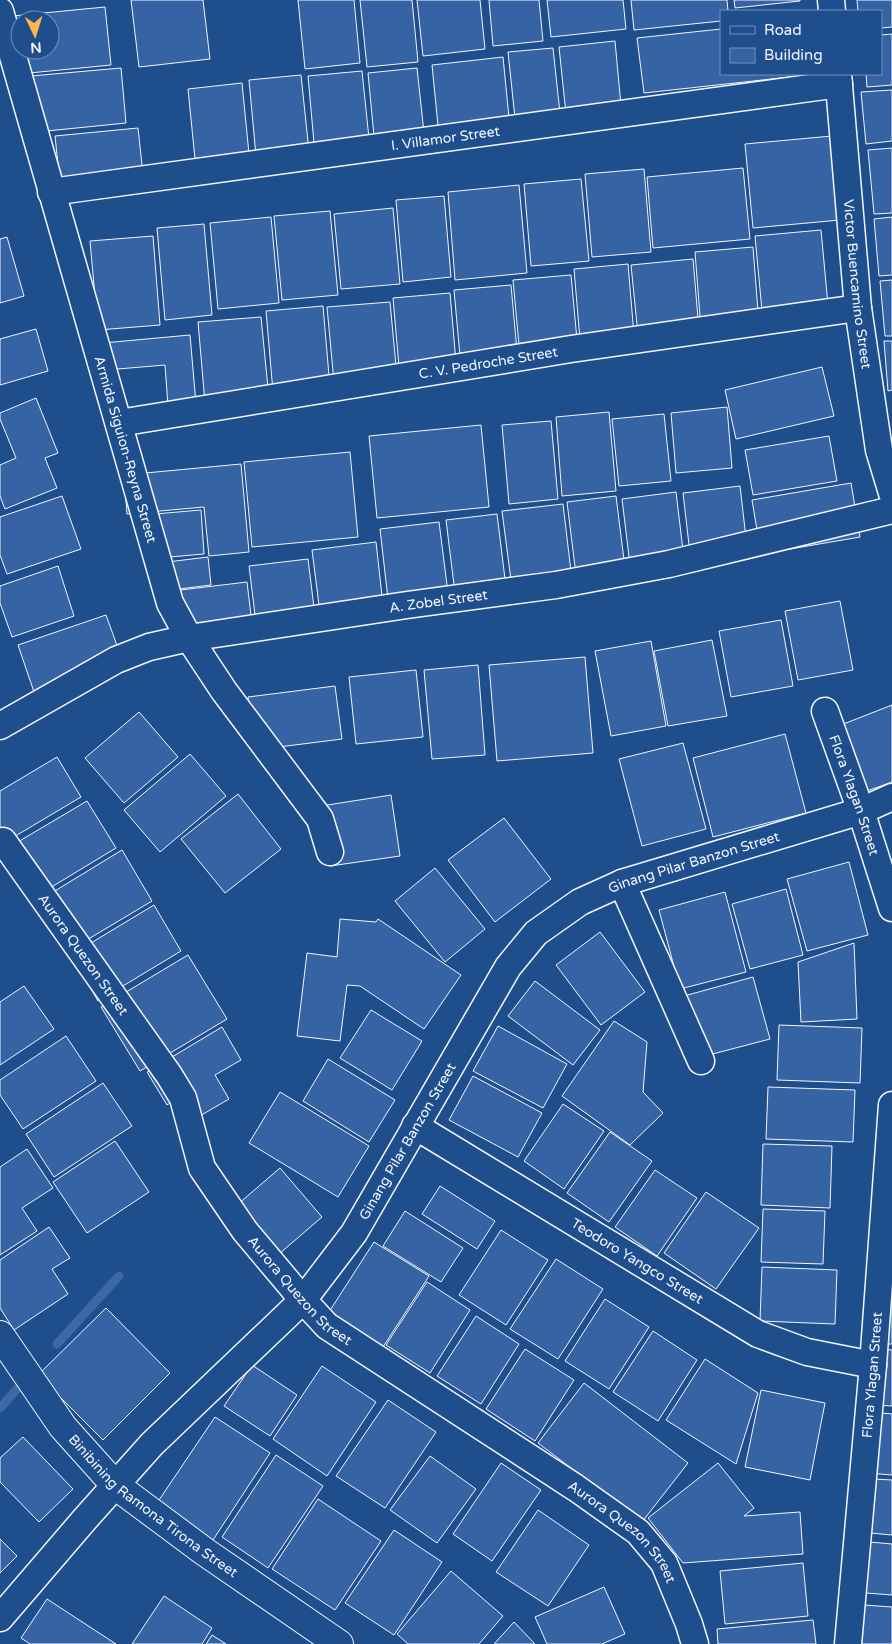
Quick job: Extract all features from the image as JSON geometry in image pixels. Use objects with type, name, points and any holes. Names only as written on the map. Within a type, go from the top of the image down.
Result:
[{"type":"street","name":"Armida Siguion-Reyna Street","points":[[0,11],[170,603],[189,638],[224,691],[320,819],[330,852]]},
{"type":"street","name":"I. Villamor Street","points":[[51,192],[839,79]]},
{"type":"street","name":"Victor Buencamino Street","points":[[839,79],[858,308],[878,450],[892,493]]},
{"type":"street","name":"C. V. Pedroche Street","points":[[119,422],[561,350],[858,308]]},
{"type":"street","name":"A. Zobel Street","points":[[0,726],[116,660],[149,647],[189,638],[556,584],[659,566],[892,510]]},
{"type":"street","name":"Flora Ylagan Street","points":[[825,710],[861,811],[892,908]]},
{"type":"street","name":"Ginang Pilar Banzon Street","points":[[0,1618],[152,1444],[303,1300],[354,1234],[508,966],[536,934],[580,902],[622,883],[861,811],[892,797]]},
{"type":"street","name":"Aurora Quezon Street","points":[[3,841],[183,1098],[202,1168],[245,1231],[303,1300],[327,1326],[568,1483],[638,1532],[664,1563],[689,1624],[695,1644]]},
{"type":"street","points":[[622,883],[700,1061]]},
{"type":"street","name":"Flora Ylagan Street","points":[[848,1644],[873,1365],[892,1105]]},
{"type":"street","name":"Teodoro Yangco Street","points":[[415,1126],[758,1334],[807,1352],[873,1365]]},
{"type":"street","name":"Binibining Ramona Tirona Street","points":[[0,1335],[63,1427],[115,1485],[205,1552],[339,1644]]},
{"type":"building","points":[[131,0],[203,0],[210,59],[139,67]]},
{"type":"building","points":[[298,0],[354,0],[360,63],[305,69]]},
{"type":"building","points":[[360,0],[412,0],[418,62],[367,67]]},
{"type":"building","points":[[417,0],[480,0],[485,49],[423,56]]},
{"type":"building","points":[[489,0],[539,0],[543,41],[493,46]]},
{"type":"building","points":[[547,0],[623,0],[626,29],[551,37]]},
{"type":"building","points":[[631,0],[727,0],[728,10],[720,10],[720,21],[634,30]]},
{"type":"building","points":[[734,0],[800,0],[800,1],[735,8]]},
{"type":"building","points":[[857,0],[892,0],[892,27],[882,28],[882,10],[858,10]]},
{"type":"building","points":[[105,7],[111,65],[19,74],[18,60],[60,60],[60,11]]},
{"type":"building","points":[[720,29],[720,75],[799,76],[644,93],[637,38]]},
{"type":"building","points":[[892,34],[892,85],[867,87],[866,75],[882,75],[882,35]]},
{"type":"building","points":[[615,41],[623,127],[568,133],[559,47]]},
{"type":"building","points":[[553,48],[562,132],[517,137],[508,52]]},
{"type":"building","points":[[503,57],[511,138],[440,146],[432,65]]},
{"type":"building","points":[[121,68],[126,123],[37,132],[31,76]]},
{"type":"building","points":[[417,68],[425,142],[375,147],[368,73]]},
{"type":"building","points":[[362,71],[370,148],[315,154],[308,76]]},
{"type":"building","points":[[301,75],[309,151],[256,156],[249,80]]},
{"type":"building","points":[[242,83],[250,164],[196,169],[188,89]]},
{"type":"building","points":[[892,90],[892,141],[866,144],[861,92]]},
{"type":"building","points":[[138,128],[143,174],[60,183],[55,136]]},
{"type":"building","points":[[832,136],[840,220],[753,228],[745,144]]},
{"type":"building","points":[[892,148],[892,213],[874,214],[868,150]]},
{"type":"building","points":[[743,168],[750,239],[653,248],[647,177]]},
{"type":"building","points":[[644,169],[651,252],[592,257],[585,174]]},
{"type":"building","points":[[581,179],[589,261],[531,266],[524,184]]},
{"type":"building","points":[[519,185],[527,273],[455,280],[448,192]]},
{"type":"building","points":[[444,196],[451,277],[403,282],[396,200]]},
{"type":"building","points":[[393,208],[400,284],[341,289],[334,214]]},
{"type":"building","points":[[330,211],[338,295],[282,300],[274,216]]},
{"type":"building","points":[[271,217],[279,303],[218,309],[210,223]]},
{"type":"building","points":[[892,217],[892,275],[879,276],[874,219]]},
{"type":"building","points":[[204,224],[212,315],[165,320],[157,228]]},
{"type":"building","points":[[821,230],[828,305],[762,311],[755,236]]},
{"type":"building","points":[[153,236],[160,325],[98,330],[90,241]]},
{"type":"building","points":[[7,237],[24,296],[0,303],[0,239]]},
{"type":"building","points":[[753,247],[759,324],[701,329],[695,252]]},
{"type":"building","points":[[693,259],[699,330],[638,335],[631,265]]},
{"type":"building","points":[[628,264],[634,335],[580,340],[574,269]]},
{"type":"building","points":[[571,275],[577,340],[519,345],[513,280]]},
{"type":"building","points":[[892,280],[892,336],[885,336],[880,281]]},
{"type":"building","points":[[511,285],[517,351],[460,356],[454,290]]},
{"type":"building","points":[[450,293],[456,362],[399,367],[393,298]]},
{"type":"building","points":[[390,302],[398,387],[335,393],[327,307]]},
{"type":"building","points":[[323,306],[330,387],[273,392],[266,311]]},
{"type":"building","points":[[261,317],[269,398],[205,403],[198,322]]},
{"type":"building","points":[[36,329],[48,371],[0,385],[0,339]]},
{"type":"building","points":[[190,335],[196,404],[168,406],[165,365],[106,370],[103,343]]},
{"type":"building","points":[[884,341],[892,341],[892,390],[888,391]]},
{"type":"building","points":[[822,367],[834,416],[736,439],[725,390]]},
{"type":"building","points":[[36,398],[58,453],[45,458],[57,488],[5,509],[0,496],[0,465],[16,458],[0,419],[0,413]]},
{"type":"building","points":[[727,407],[732,468],[676,473],[671,413]]},
{"type":"building","points":[[609,412],[616,491],[562,496],[556,417]]},
{"type":"building","points":[[664,414],[671,481],[619,486],[612,419]]},
{"type":"building","points":[[551,421],[558,499],[509,504],[502,425]]},
{"type":"building","points":[[481,425],[489,507],[377,518],[369,436]]},
{"type":"building","points":[[829,436],[837,481],[753,495],[745,450]]},
{"type":"building","points":[[350,452],[358,537],[252,547],[244,462]]},
{"type":"building","points":[[241,464],[249,552],[209,556],[204,507],[127,514],[124,475]]},
{"type":"building","points":[[851,483],[860,537],[761,554],[752,500]]},
{"type":"building","points":[[740,486],[748,555],[691,562],[683,493]]},
{"type":"building","points":[[676,492],[685,567],[631,573],[622,499]]},
{"type":"building","points":[[62,496],[81,549],[7,574],[0,555],[0,517]]},
{"type":"building","points":[[616,496],[626,576],[577,583],[567,502]]},
{"type":"building","points":[[563,504],[572,580],[512,588],[502,511]]},
{"type":"building","points":[[201,510],[204,554],[147,559],[143,515]]},
{"type":"building","points":[[497,514],[506,587],[455,593],[446,520]]},
{"type":"building","points":[[439,522],[449,601],[389,608],[380,529]]},
{"type":"building","points":[[376,542],[383,605],[320,613],[312,550]]},
{"type":"building","points":[[208,557],[211,585],[163,591],[159,563]]},
{"type":"building","points":[[308,559],[316,624],[257,631],[249,566]]},
{"type":"building","points":[[58,566],[74,616],[12,637],[0,603],[0,586]]},
{"type":"building","points":[[247,582],[254,640],[172,650],[164,592]]},
{"type":"building","points":[[840,601],[853,670],[798,680],[785,611]]},
{"type":"building","points":[[106,615],[123,662],[34,692],[18,645]]},
{"type":"building","points":[[781,620],[793,686],[731,697],[719,631]]},
{"type":"building","points":[[712,640],[727,716],[668,726],[654,651]]},
{"type":"building","points":[[651,641],[666,726],[611,736],[595,651]]},
{"type":"building","points":[[585,657],[593,753],[497,761],[489,665]]},
{"type":"building","points":[[478,665],[485,755],[432,759],[424,670]]},
{"type":"building","points":[[416,670],[423,737],[356,744],[349,677]]},
{"type":"building","points":[[335,686],[342,739],[255,750],[248,697]]},
{"type":"building","points":[[892,705],[892,782],[867,791],[841,725]]},
{"type":"building","points":[[139,712],[178,757],[124,803],[85,758]]},
{"type":"building","points":[[785,734],[806,813],[713,837],[693,758]]},
{"type":"building","points":[[683,743],[706,829],[642,846],[619,759]]},
{"type":"building","points":[[190,754],[226,796],[160,852],[124,810]]},
{"type":"building","points":[[57,757],[81,797],[7,841],[0,829],[0,791]]},
{"type":"building","points":[[238,794],[281,849],[225,893],[181,839]]},
{"type":"building","points":[[391,795],[400,856],[330,866],[321,806]]},
{"type":"building","points":[[87,801],[116,848],[35,897],[6,849]]},
{"type":"building","points":[[504,818],[551,879],[495,922],[448,860]]},
{"type":"building","points":[[122,850],[152,901],[70,950],[40,900]]},
{"type":"building","points":[[849,862],[868,935],[807,951],[787,879]]},
{"type":"building","points":[[435,868],[485,929],[445,962],[395,901]]},
{"type":"building","points":[[786,889],[803,955],[750,969],[732,904]]},
{"type":"building","points":[[725,892],[746,972],[680,989],[659,910]]},
{"type":"building","points":[[154,905],[181,951],[98,1001],[71,955]]},
{"type":"building","points":[[340,919],[376,922],[378,919],[461,975],[424,1029],[360,986],[347,985],[340,1041],[297,1036],[307,953],[337,957]]},
{"type":"building","points":[[600,932],[645,992],[601,1025],[556,965]]},
{"type":"building","points":[[854,943],[857,1019],[801,1022],[798,962]]},
{"type":"building","points":[[188,955],[227,1019],[140,1071],[101,1007]]},
{"type":"building","points":[[753,977],[770,1039],[701,1057],[684,996]]},
{"type":"building","points":[[535,981],[600,1030],[573,1065],[508,1016]]},
{"type":"building","points":[[24,986],[54,1029],[0,1065],[0,1002]]},
{"type":"building","points":[[371,1010],[422,1041],[392,1090],[340,1058]]},
{"type":"building","points":[[614,1021],[647,1042],[643,1092],[663,1113],[630,1145],[562,1096]]},
{"type":"building","points":[[779,1025],[862,1028],[860,1083],[777,1080]]},
{"type":"building","points":[[498,1026],[567,1064],[543,1108],[473,1071]]},
{"type":"building","points":[[222,1027],[241,1060],[215,1075],[229,1099],[193,1120],[179,1097],[167,1105],[147,1072]]},
{"type":"building","points":[[66,1036],[96,1081],[23,1129],[0,1095],[0,1080]]},
{"type":"building","points":[[328,1059],[395,1100],[369,1142],[303,1101]]},
{"type":"building","points":[[473,1076],[542,1113],[518,1157],[449,1120]]},
{"type":"building","points":[[103,1083],[132,1126],[54,1177],[26,1134]]},
{"type":"building","points":[[768,1087],[855,1090],[853,1142],[766,1139]]},
{"type":"building","points":[[280,1092],[369,1146],[338,1197],[249,1143]]},
{"type":"building","points":[[563,1104],[604,1131],[564,1189],[524,1161]]},
{"type":"building","points":[[610,1132],[652,1161],[609,1222],[567,1193]]},
{"type":"building","points":[[115,1141],[149,1192],[87,1233],[53,1182]]},
{"type":"building","points":[[763,1144],[832,1146],[830,1208],[761,1205]]},
{"type":"building","points":[[27,1149],[53,1188],[22,1208],[37,1231],[0,1255],[0,1167]]},
{"type":"building","points":[[280,1168],[322,1217],[279,1254],[237,1205]]},
{"type":"building","points":[[655,1170],[697,1198],[657,1256],[615,1227]]},
{"type":"building","points":[[440,1186],[495,1221],[477,1249],[422,1214]]},
{"type":"building","points":[[706,1192],[759,1228],[716,1289],[664,1253]]},
{"type":"building","points":[[763,1209],[825,1211],[823,1264],[761,1262]]},
{"type":"building","points":[[405,1211],[463,1248],[441,1282],[383,1246]]},
{"type":"building","points":[[49,1227],[70,1258],[52,1269],[68,1294],[14,1330],[0,1308],[0,1260]]},
{"type":"building","points":[[501,1230],[548,1260],[506,1325],[459,1295]]},
{"type":"building","points":[[374,1242],[429,1276],[383,1347],[329,1312]]},
{"type":"building","points":[[556,1259],[603,1289],[558,1359],[510,1329]]},
{"type":"building","points":[[762,1267],[837,1270],[835,1324],[760,1321]]},
{"type":"building","points":[[427,1282],[470,1310],[430,1373],[386,1345]]},
{"type":"building","points":[[891,1294],[892,1344],[887,1344]]},
{"type":"building","points":[[605,1299],[649,1327],[609,1389],[565,1361]]},
{"type":"building","points":[[106,1308],[170,1373],[103,1440],[38,1375]]},
{"type":"building","points":[[476,1316],[519,1344],[481,1404],[437,1376]]},
{"type":"building","points":[[653,1331],[697,1360],[658,1421],[613,1392]]},
{"type":"building","points":[[525,1349],[574,1380],[535,1441],[486,1409]]},
{"type":"building","points":[[880,1349],[892,1350],[892,1406],[876,1405]]},
{"type":"building","points":[[705,1359],[758,1393],[736,1464],[666,1420]]},
{"type":"building","points":[[252,1365],[297,1395],[270,1436],[224,1406]]},
{"type":"building","points":[[322,1366],[376,1402],[327,1476],[273,1439]]},
{"type":"building","points":[[584,1383],[688,1463],[642,1522],[538,1443]]},
{"type":"building","points":[[761,1390],[825,1403],[810,1480],[745,1467]]},
{"type":"building","points":[[388,1400],[436,1432],[385,1508],[336,1476]]},
{"type":"building","points":[[872,1412],[892,1414],[892,1475],[868,1473]]},
{"type":"building","points":[[215,1417],[270,1453],[211,1543],[155,1506]]},
{"type":"building","points":[[23,1437],[73,1489],[39,1522],[0,1482],[0,1458]]},
{"type":"building","points":[[276,1455],[323,1486],[268,1568],[222,1537]]},
{"type":"building","points":[[430,1456],[476,1489],[437,1543],[390,1510]]},
{"type":"building","points":[[501,1463],[541,1490],[492,1561],[453,1534]]},
{"type":"building","points":[[718,1463],[754,1508],[744,1516],[800,1512],[803,1554],[683,1563],[648,1518]]},
{"type":"building","points":[[874,1479],[892,1480],[892,1535],[870,1533]]},
{"type":"building","points":[[318,1499],[381,1541],[335,1610],[272,1569]]},
{"type":"building","points":[[538,1510],[589,1545],[548,1606],[496,1572]]},
{"type":"building","points":[[394,1530],[442,1562],[394,1635],[345,1603]]},
{"type":"building","points":[[0,1539],[17,1556],[0,1573]]},
{"type":"building","points":[[870,1542],[892,1544],[892,1595],[866,1593]]},
{"type":"building","points":[[803,1563],[808,1616],[725,1624],[720,1571]]},
{"type":"building","points":[[451,1571],[503,1616],[479,1644],[408,1644],[397,1634]]},
{"type":"building","points":[[604,1587],[625,1634],[602,1644],[547,1644],[535,1617]]},
{"type":"building","points":[[164,1596],[212,1628],[202,1644],[132,1644]]},
{"type":"building","points":[[47,1599],[116,1644],[30,1644],[21,1638]]},
{"type":"building","points":[[864,1605],[892,1607],[892,1644],[861,1644]]},
{"type":"building","points":[[813,1620],[816,1644],[718,1644],[717,1629]]},
{"type":"building","points":[[514,1622],[535,1644],[494,1644]]},
{"type":"building","points":[[212,1635],[226,1644],[206,1644]]},
{"type":"waterway","points":[[57,1344],[119,1276]]},
{"type":"waterway","points":[[0,1408],[18,1388]]}]
